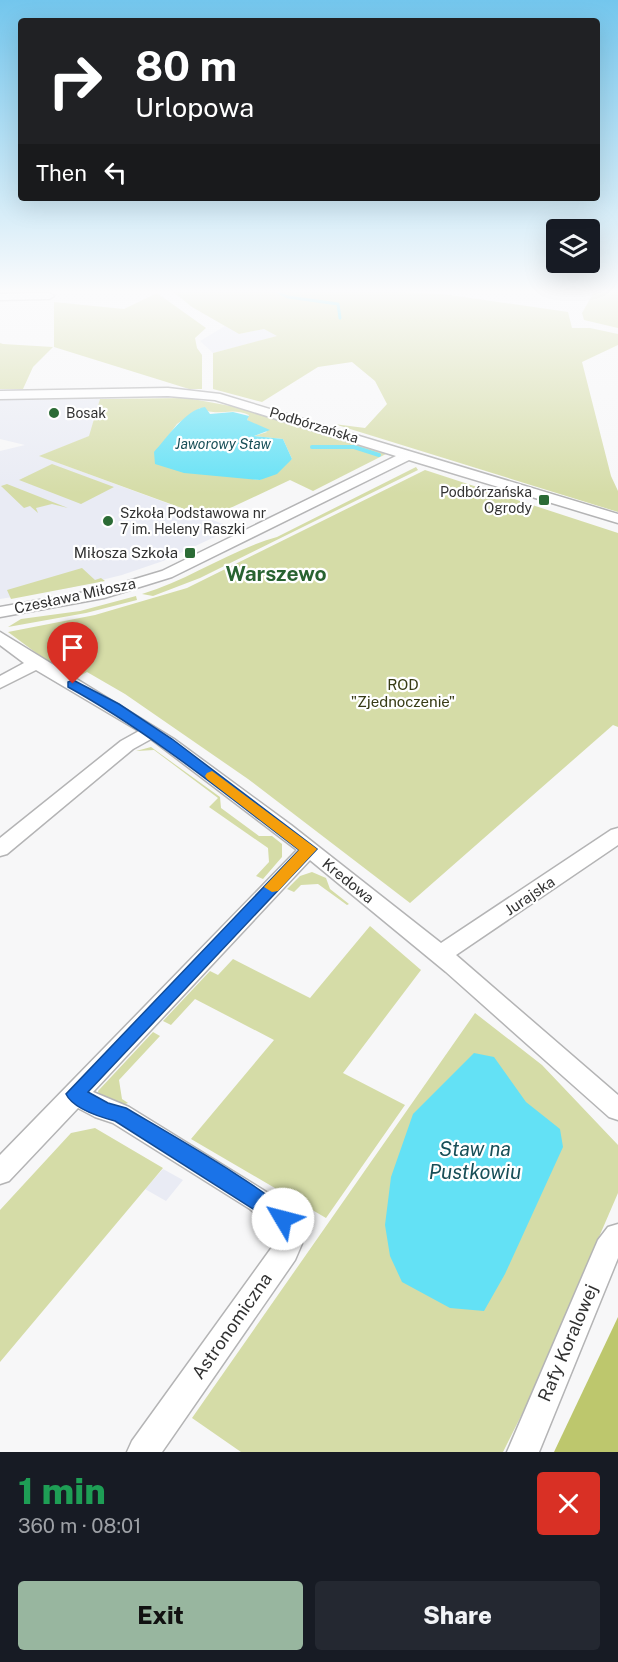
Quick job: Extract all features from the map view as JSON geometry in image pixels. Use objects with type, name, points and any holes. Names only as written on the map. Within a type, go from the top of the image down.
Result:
[{"type":"street","name":"Podbórzańska","points":[[0,395],[175,393],[204,395],[268,411],[618,519]]},
{"type":"street","name":"Czesława Miłosza","points":[[0,612],[104,593],[167,574],[410,454]]},
{"type":"street","name":"Kredowa","points":[[0,638],[35,664],[115,707],[309,849],[440,955],[618,1110]]},
{"type":"street","points":[[0,683],[35,664]]},
{"type":"street","points":[[0,849],[128,745],[151,732]]},
{"type":"street","name":"Jurajska","points":[[440,955],[618,835]]},
{"type":"street","points":[[0,1173],[309,849]]},
{"type":"street","name":"Astronomiczna","points":[[75,1094],[104,1110],[120,1114],[240,1189],[283,1219],[289,1230],[290,1239],[285,1251],[143,1452]]},
{"type":"street","name":"Rafy Koralowej","points":[[523,1452],[608,1249],[618,1236]]},
{"type":"shaded area","name":"Szkoła Podstawowa nr 7 im. Heleny Raszki","points":[[100,399],[90,436],[40,456],[234,528],[163,561],[122,575],[69,588],[0,599],[0,451],[25,445],[0,439],[0,400]]},
{"type":"shaded area","points":[[163,1169],[183,1180],[166,1201],[145,1189]]},
{"type":"green space","points":[[0,358],[42,358],[33,367],[23,389],[0,389]]},
{"type":"green space","points":[[89,358],[202,358],[202,389],[189,389]]},
{"type":"green space","points":[[213,358],[591,358],[582,362],[611,476],[618,491],[618,512],[334,424],[365,428],[387,404],[375,381],[352,362],[318,367],[262,402],[213,389]]},
{"type":"green space","points":[[187,398],[247,409],[386,454],[313,491],[290,480],[209,518],[39,456],[89,436],[100,399]],"holes":[[[200,408],[207,411],[249,415],[247,420],[267,432],[254,436],[283,439],[292,459],[260,480],[238,477],[168,436],[177,424]]]},
{"type":"green space","points":[[52,464],[114,487],[81,504],[19,480]]},
{"type":"green space","points":[[416,467],[418,470],[200,578],[153,596],[142,594],[176,581],[243,549],[277,537]]},
{"type":"green space","name":"ROD \"Zjednoczenie\"","points":[[425,470],[618,533],[618,727],[613,725],[410,903],[248,779],[125,694],[87,672],[78,677],[47,661],[8,632],[95,615],[187,588]]},
{"type":"green space","points":[[7,484],[68,508],[52,504],[36,508],[38,513],[30,506],[24,508],[1,486]]},
{"type":"green space","points":[[82,568],[95,580],[101,578],[105,581],[11,599],[7,590]]},
{"type":"green space","points":[[136,596],[137,600],[86,613],[8,627],[21,619],[80,611]]},
{"type":"green space","points":[[151,747],[220,797],[221,808],[259,836],[272,836],[282,844],[282,857],[263,879],[256,876],[269,862],[268,848],[209,807],[218,798],[154,750],[136,751]]},
{"type":"green space","points":[[312,872],[326,878],[330,889],[349,904],[347,905],[318,884],[301,885],[294,892],[287,889],[300,876]]},
{"type":"green space","points":[[370,926],[421,970],[343,1073],[405,1105],[326,1218],[191,1139],[274,1040],[195,999],[171,1025],[163,1021],[210,971],[218,975],[233,959],[310,998]]},
{"type":"green space","points":[[475,1013],[542,1065],[618,1145],[618,1193],[526,1406],[503,1452],[241,1452],[192,1418]]},
{"type":"green space","points":[[153,1032],[160,1036],[119,1080],[122,1099],[128,1103],[120,1106],[99,1096],[98,1091]]},
{"type":"green space","points":[[95,1128],[163,1168],[0,1362],[0,1210],[71,1133]]},
{"type":"green space","points":[[618,1317],[618,1452],[554,1452]]},
{"type":"water","name":"Jaworowy Staw","points":[[205,407],[210,414],[233,412],[249,416],[247,420],[270,430],[254,436],[283,439],[292,459],[277,474],[260,480],[184,473],[155,464],[154,452],[170,433],[191,413]]},
{"type":"water","name":"Staw na Pustkowiu","points":[[474,1053],[494,1057],[526,1102],[560,1129],[563,1147],[505,1274],[484,1311],[450,1308],[402,1282],[390,1256],[385,1225],[391,1177],[413,1114]]},
{"type":"waterway","points":[[312,447],[354,447],[379,455]]},
{"type":"slow traffic","points":[[212,776],[309,849],[272,887]]},
{"type":"place","name":"Bosak","points":[[54,413]]},
{"type":"place","name":"Podbórzańska Ogrody","points":[[544,500]]},
{"type":"place","name":"Szkoła Podstawowa nr 7 im. Heleny Raszki","points":[[108,521]]},
{"type":"place","name":"Miłosza Szkoła","points":[[190,553]]},
{"type":"district","name":"Warszewo","points":[[276,574]]},
{"type":"route","points":[[73,684],[115,707],[167,742],[309,849],[75,1094],[104,1110],[120,1114],[259,1201],[283,1219]]}]
